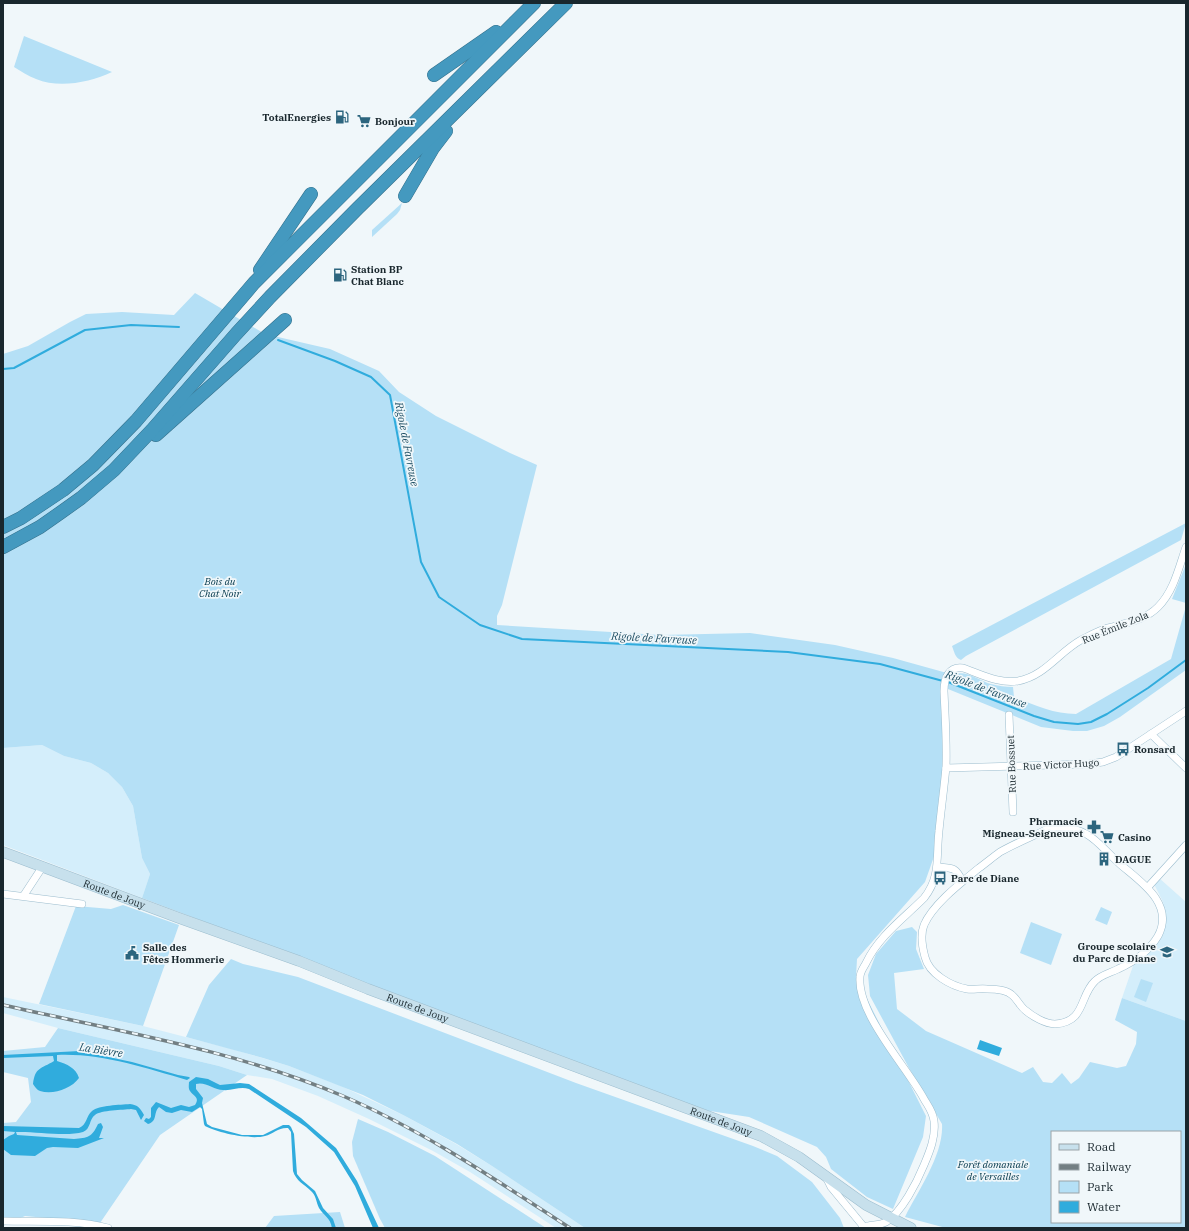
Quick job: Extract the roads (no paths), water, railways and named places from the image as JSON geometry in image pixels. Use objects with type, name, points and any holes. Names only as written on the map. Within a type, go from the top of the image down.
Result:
[{"type":"highway","points":[[3,527],[63,490],[93,465],[136,421],[254,283],[534,3]]},
{"type":"highway","points":[[3,547],[40,527],[97,485],[127,456],[270,297],[566,3]]},
{"type":"highway","points":[[434,75],[503,27],[515,22]]},
{"type":"highway","points":[[405,196],[433,148],[449,127],[451,116]]},
{"type":"highway","points":[[254,283],[261,268],[311,194]]},
{"type":"highway","points":[[127,456],[141,449],[285,320]]},
{"type":"main road","name":"Route de Jouy","points":[[3,852],[299,961],[368,989],[760,1136],[799,1157],[860,1201],[890,1219],[911,1228]]},
{"type":"street","name":"Rue Émile Zola","points":[[946,768],[946,678],[956,668],[963,668],[989,678],[1011,682],[1038,674],[1080,640],[1111,627],[1139,619],[1150,614],[1158,607],[1170,591],[1186,547]]},
{"type":"street","name":"Rue Victor Hugo","points":[[946,768],[1089,764],[1103,762],[1116,757],[1186,711]]},
{"type":"street","name":"Rue Bossuet","points":[[1009,715],[1013,812]]},
{"type":"street","points":[[1151,734],[1186,768]]},
{"type":"street","points":[[863,1227],[882,1224],[890,1219],[899,1210],[920,1175],[935,1132],[932,1113],[920,1092],[880,1033],[862,998],[860,976],[871,952],[882,938],[930,891],[938,867],[937,848],[946,768]]},
{"type":"street","points":[[1058,827],[1078,830],[1090,836],[1099,843],[1120,864],[1148,887],[1158,902],[1161,911],[1161,928],[1157,938],[1145,953],[1124,966],[1102,976],[1090,986],[1077,1014],[1062,1022],[1054,1024],[1044,1022],[1026,1010],[1012,994],[987,988],[975,990],[965,989],[948,982],[928,965],[922,941],[924,924],[931,914],[962,881],[998,853],[1050,828],[1058,827]]},
{"type":"street","points":[[1148,887],[1186,845]]},
{"type":"street","points":[[24,895],[42,866]]},
{"type":"street","points":[[938,867],[954,869],[962,881]]},
{"type":"street","points":[[3,894],[24,895],[82,904]]},
{"type":"street","name":"Route de Jouy","points":[[826,1177],[831,1187],[863,1227]]},
{"type":"street","points":[[3,1221],[92,1224],[108,1228]]},
{"type":"water","points":[[980,1040],[1002,1048],[999,1056],[977,1049]]},
{"type":"water","points":[[80,1051],[132,1062],[190,1078],[187,1080],[123,1062],[90,1056],[57,1055],[57,1061],[71,1067],[79,1078],[67,1088],[56,1092],[45,1092],[39,1091],[35,1087],[33,1084],[34,1078],[39,1069],[54,1061],[53,1056],[3,1058],[3,1055]]},
{"type":"water","points":[[196,1077],[208,1079],[220,1085],[240,1083],[249,1084],[301,1118],[336,1148],[357,1181],[379,1228],[373,1228],[355,1186],[334,1152],[306,1127],[249,1089],[242,1088],[223,1090],[199,1083],[196,1084],[196,1089],[203,1098],[202,1103],[207,1124],[212,1127],[242,1135],[263,1135],[283,1125],[289,1125],[294,1134],[297,1174],[315,1191],[323,1208],[333,1219],[336,1228],[332,1228],[328,1219],[319,1208],[313,1193],[298,1180],[294,1174],[291,1132],[288,1128],[259,1137],[243,1136],[226,1133],[205,1126],[202,1109],[200,1107],[192,1112],[181,1110],[172,1113],[166,1112],[159,1107],[151,1123],[148,1124],[144,1121],[146,1118],[149,1119],[151,1117],[151,1108],[156,1102],[171,1108],[181,1105],[189,1107],[195,1105],[197,1099],[189,1089],[189,1082]]},
{"type":"water","points":[[130,1104],[137,1106],[141,1110],[144,1115],[141,1120],[136,1110],[112,1110],[95,1115],[86,1131],[83,1132],[59,1134],[16,1132],[17,1135],[79,1139],[89,1136],[94,1132],[98,1124],[101,1123],[103,1127],[99,1138],[104,1138],[78,1148],[47,1148],[35,1156],[11,1155],[3,1149],[3,1140],[15,1132],[3,1131],[3,1126],[79,1128],[84,1125],[90,1113],[95,1109]]},
{"type":"waterway","name":"Rigole de Favreuse","points":[[3,369],[14,368],[85,330],[131,325],[179,327]]},
{"type":"waterway","name":"Rigole de Favreuse","points":[[278,340],[335,361],[371,377],[390,395],[421,562],[439,597],[480,625],[522,639],[788,652],[880,664],[943,681]]},
{"type":"waterway","name":"Rigole de Favreuse","points":[[948,682],[1034,716],[1054,722],[1078,724],[1091,722],[1107,714],[1148,688],[1186,660]]},
{"type":"railway","points":[[3,1005],[132,1033],[218,1054],[302,1080],[343,1096],[431,1140],[487,1174],[570,1228]]},
{"type":"place","name":"TotalEnergies","points":[[342,117]]},
{"type":"place","name":"Bonjour","points":[[364,121]]},
{"type":"place","name":"Station BP Chat Blanc","points":[[340,275]]},
{"type":"place","name":"Ronsard","points":[[1123,749]]},
{"type":"place","name":"Pharmacie Migneau-Seigneuret","points":[[1094,827]]},
{"type":"place","name":"Casino","points":[[1107,837]]},
{"type":"place","name":"DAGUE","points":[[1104,859]]},
{"type":"place","name":"Parc de Diane","points":[[940,878]]},
{"type":"place","name":"Groupe scolaire du Parc de Diane","points":[[1167,952]]},
{"type":"place","name":"Salle des Fêtes Hommerie","points":[[132,953]]},
{"type":"park label","name":"Bois du Chat Noir","points":[[220,586]]},
{"type":"park label","name":"Forêt domaniale de Versailles","points":[[993,1170]]},
{"type":"water label","name":"La Bièvre","points":[[101,1050]]}]
